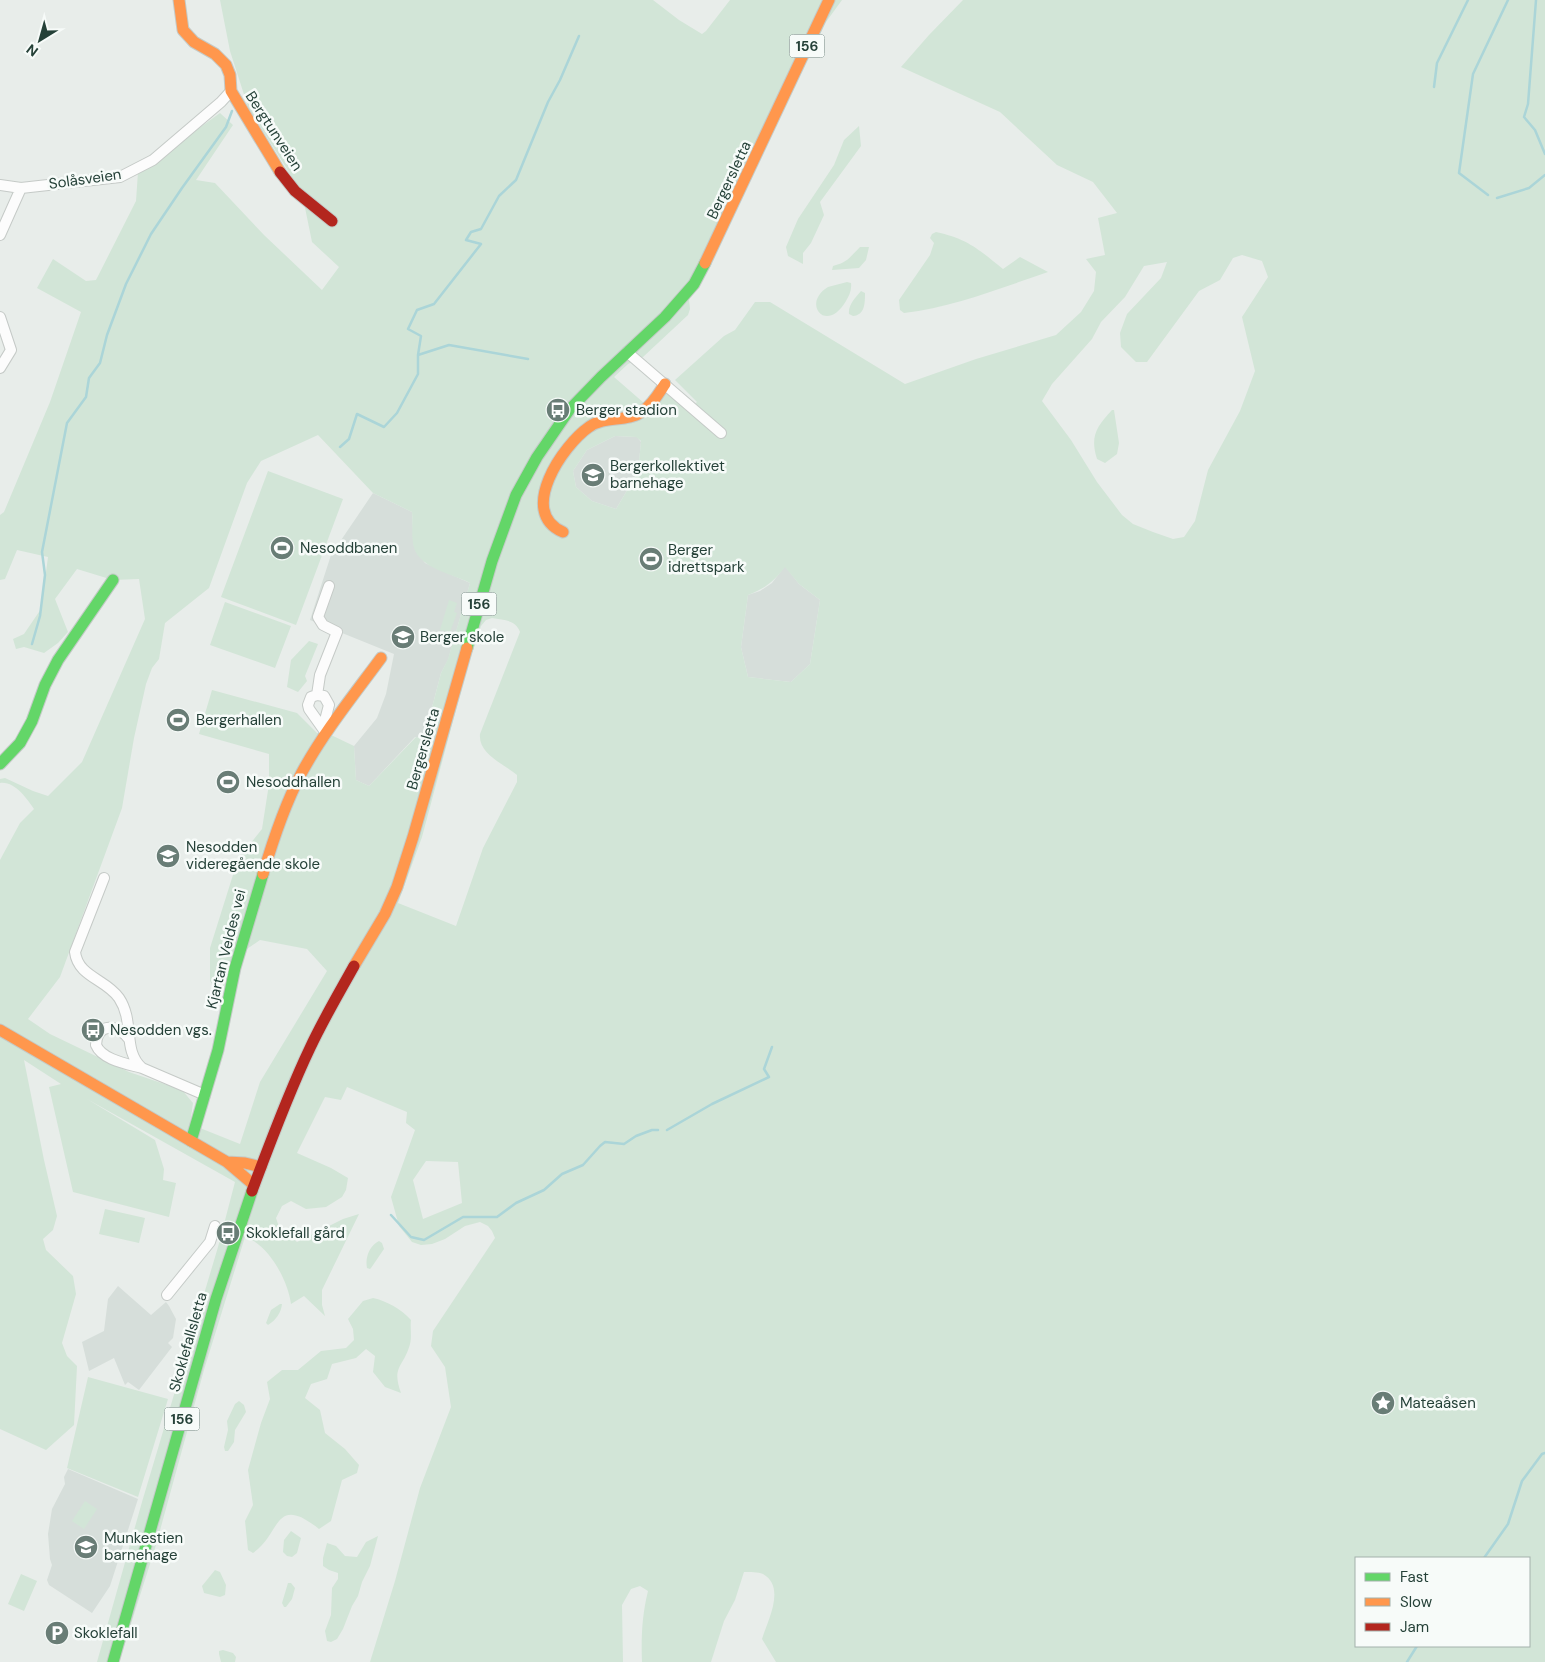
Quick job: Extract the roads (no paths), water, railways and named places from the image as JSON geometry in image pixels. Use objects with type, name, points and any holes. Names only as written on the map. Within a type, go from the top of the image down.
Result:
[{"type":"main road","name":"Bergtunveien","points":[[179,0],[183,30],[194,42],[215,54],[226,65],[230,75],[231,91],[256,135],[290,185],[308,203],[332,221]]},
{"type":"main road","name":"Bergersletta","points":[[257,1176],[317,1033],[374,936],[397,887],[414,837],[489,569],[516,495],[537,457],[562,420],[601,377],[665,317],[694,284],[828,0]]},
{"type":"main road","points":[[563,532],[556,529],[548,519],[544,504],[544,491],[566,451],[579,436],[598,422],[639,414],[656,397],[665,384]]},
{"type":"main road","points":[[0,764],[14,752],[25,738],[50,674],[113,580]]},
{"type":"main road","name":"Kjartan Veldes vei","points":[[191,1140],[218,1050],[235,968],[270,847],[300,776],[324,731],[381,658]]},
{"type":"main road","points":[[0,1030],[227,1162],[257,1176]]},
{"type":"main road","points":[[227,1162],[245,1163],[257,1176]]},
{"type":"main road","name":"Skoklefallsletta","points":[[113,1662],[216,1299],[257,1176]]},
{"type":"street","name":"Solåsveien","points":[[0,184],[22,188],[120,177],[153,160],[222,102],[231,91]]},
{"type":"street","points":[[0,235],[22,188]]},
{"type":"street","points":[[0,318],[11,350],[0,368]]},
{"type":"street","points":[[627,352],[721,434]]},
{"type":"street","points":[[324,731],[308,705],[311,697],[318,695],[320,675],[337,632],[323,626],[318,617],[330,586]]},
{"type":"street","name":"Kjartan Veldes vei","points":[[318,695],[324,696],[329,705],[324,731]]},
{"type":"street","points":[[104,878],[79,939],[75,956],[79,966],[119,998],[128,1018],[132,1054],[142,1068]]},
{"type":"street","points":[[129,1039],[124,1032],[106,1028],[100,1034],[96,1045],[98,1051],[106,1056],[142,1068],[205,1095]]},
{"type":"street","points":[[167,1295],[210,1242],[215,1226]]},
{"type":"waterway","points":[[1434,87],[1437,63],[1468,0]]},
{"type":"waterway","points":[[1488,195],[1459,173],[1473,74],[1508,0]]},
{"type":"waterway","points":[[1536,0],[1528,104],[1524,117],[1535,130],[1545,154]]},
{"type":"waterway","points":[[340,447],[349,439],[357,414],[384,427],[397,413],[418,374],[421,336],[408,329],[417,310],[434,304],[481,244],[466,240],[471,232],[481,229],[499,196],[516,180],[548,102],[560,80],[579,36]]},
{"type":"waterway","points":[[32,644],[40,616],[45,575],[42,552],[67,423],[86,397],[89,378],[100,363],[107,335],[126,284],[151,234],[226,127],[232,111]]},
{"type":"waterway","points":[[1497,198],[1529,188],[1545,175]]},
{"type":"waterway","points":[[418,355],[449,345],[528,359]]},
{"type":"waterway","points":[[667,1130],[712,1104],[769,1077],[764,1069],[772,1047]]},
{"type":"waterway","points":[[391,1215],[411,1237],[424,1240],[463,1217],[497,1217],[516,1203],[544,1190],[562,1174],[583,1165],[605,1142],[624,1144],[636,1136],[652,1130],[658,1130]]},
{"type":"waterway","points":[[1485,1557],[1508,1524],[1522,1481],[1542,1454],[1545,1453]]},
{"type":"waterway","points":[[1407,1662],[1416,1647]]},
{"type":"place","name":"Berger stadion","points":[[558,410]]},
{"type":"place","name":"Bergerkollektivet barnehage","points":[[593,475]]},
{"type":"place","name":"Nesoddbanen","points":[[282,548]]},
{"type":"place","name":"Berger idrettspark","points":[[651,559]]},
{"type":"place","name":"Berger skole","points":[[403,637]]},
{"type":"place","name":"Bergerhallen","points":[[178,720]]},
{"type":"place","name":"Nesoddhallen","points":[[228,782]]},
{"type":"place","name":"Nesodden videregående skole","points":[[168,856]]},
{"type":"place","name":"Nesodden vgs.","points":[[93,1030]]},
{"type":"place","name":"Skoklefall gård","points":[[228,1233]]},
{"type":"place","name":"Mateaåsen","points":[[1383,1403]]},
{"type":"place","name":"Munkestien barnehage","points":[[86,1547]]},
{"type":"place","name":"Skoklefall","points":[[57,1633]]}]
